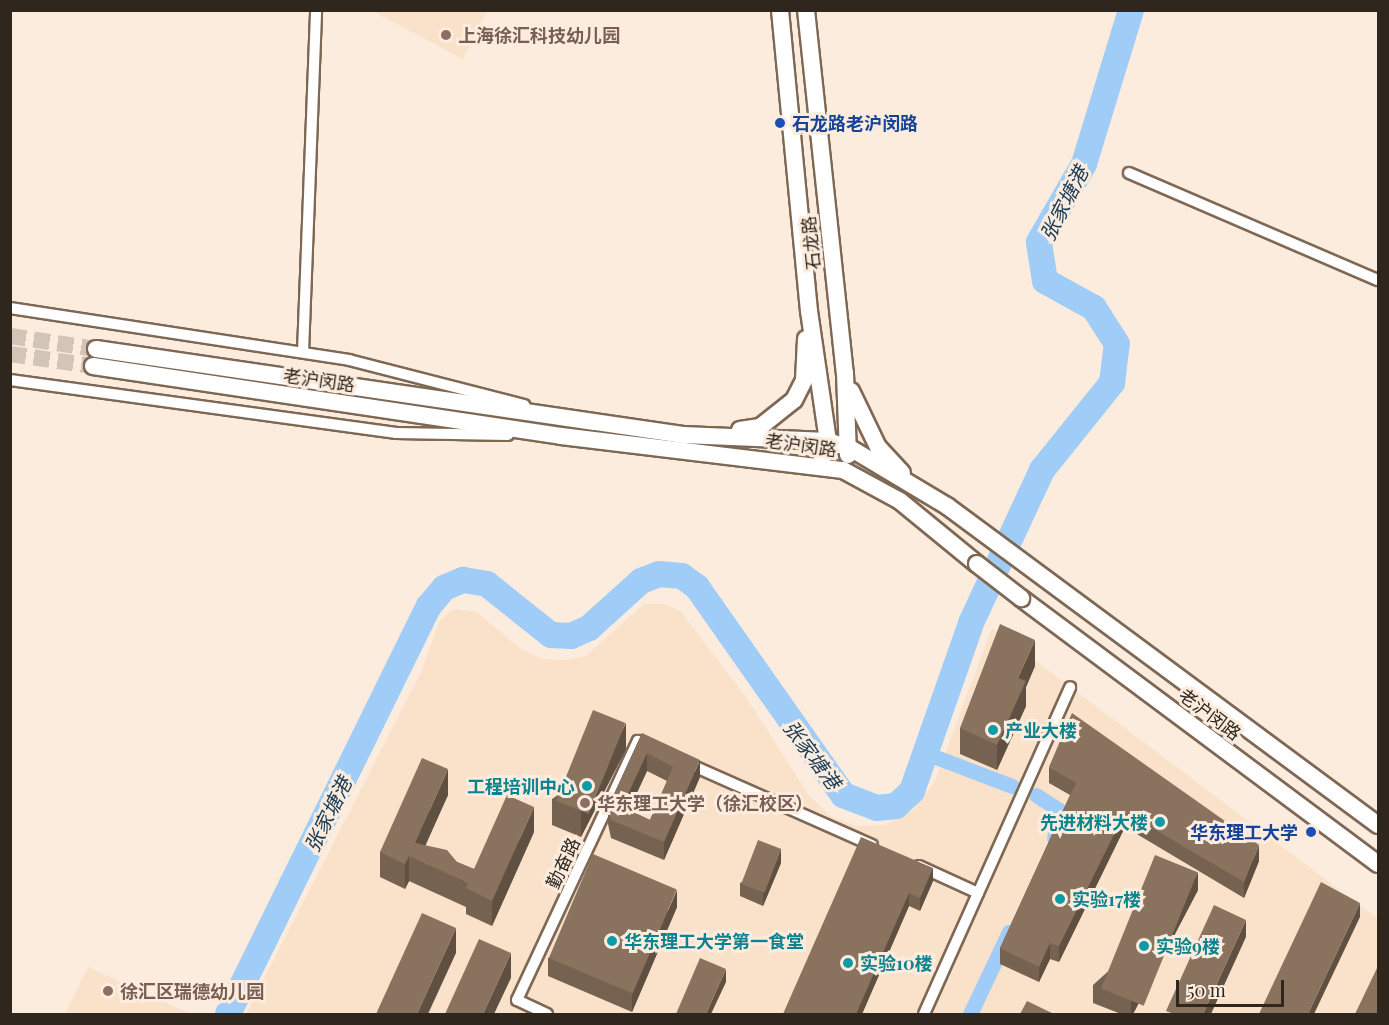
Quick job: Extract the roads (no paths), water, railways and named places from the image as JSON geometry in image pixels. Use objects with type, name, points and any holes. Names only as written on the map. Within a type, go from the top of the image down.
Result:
[{"type":"main road","name":"石龙路","points":[[780,10],[808,311],[828,441],[820,465]]},
{"type":"main road","name":"石龙路","points":[[806,10],[845,373],[850,447],[843,470]]},
{"type":"main road","points":[[683,435],[760,427],[783,412],[804,380],[808,311]]},
{"type":"main road","name":"老沪闵路","points":[[96,349],[683,435],[828,441],[850,447],[990,537],[1378,825]]},
{"type":"main road","name":"老沪闵路","points":[[93,366],[561,436],[820,465],[843,470],[900,501],[977,564],[1378,864]]},
{"type":"main road","points":[[845,373],[878,447],[912,485]]},
{"type":"street","points":[[303,352],[316,10]]},
{"type":"street","points":[[1129,173],[1378,280]]},
{"type":"street","points":[[10,308],[303,352],[406,370],[564,417]]},
{"type":"street","points":[[10,380],[396,433],[561,436]]},
{"type":"street","points":[[924,1014],[1070,687]]},
{"type":"street","name":"勤奋路","points":[[546,1014],[517,1000],[638,741],[659,750]]},
{"type":"street","points":[[680,760],[881,849]]},
{"type":"street","points":[[903,859],[978,893]]},
{"type":"waterway","name":"张家塘港","points":[[228,1014],[429,606],[444,588],[463,580],[487,584],[551,635],[571,636],[589,628],[641,581],[659,574],[682,576],[697,587],[843,795],[877,808],[896,806],[912,791],[971,623],[1042,470],[1112,383],[1117,344],[1094,308],[1045,281],[1039,242],[1084,164],[1131,10]]},
{"type":"waterway","points":[[928,754],[1012,786]]},
{"type":"waterway","points":[[1036,795],[1059,810],[1054,838]]},
{"type":"waterway","points":[[970,1014],[1009,932]]},
{"type":"tunnel","points":[[10,336],[96,349]]},
{"type":"tunnel","points":[[10,354],[93,366]]},
{"type":"place","name":"上海徐汇科技幼儿园","points":[[446,35]]},
{"type":"place","name":"石龙路老沪闵路","points":[[780,123]]},
{"type":"place","name":"产业大楼","points":[[993,730]]},
{"type":"place","name":"工程培训中心","points":[[587,786]]},
{"type":"place","name":"华东理工大学（徐汇校区）","points":[[585,803]]},
{"type":"place","name":"先进材料大楼","points":[[1160,822]]},
{"type":"place","name":"华东理工大学","points":[[1311,832]]},
{"type":"place","name":"实验17楼","points":[[1060,899]]},
{"type":"place","name":"华东理工大学第一食堂","points":[[612,941]]},
{"type":"place","name":"实验9楼","points":[[1144,946]]},
{"type":"place","name":"实验10楼","points":[[848,963]]},
{"type":"place","name":"徐汇区瑞德幼儿园","points":[[108,991]]}]
